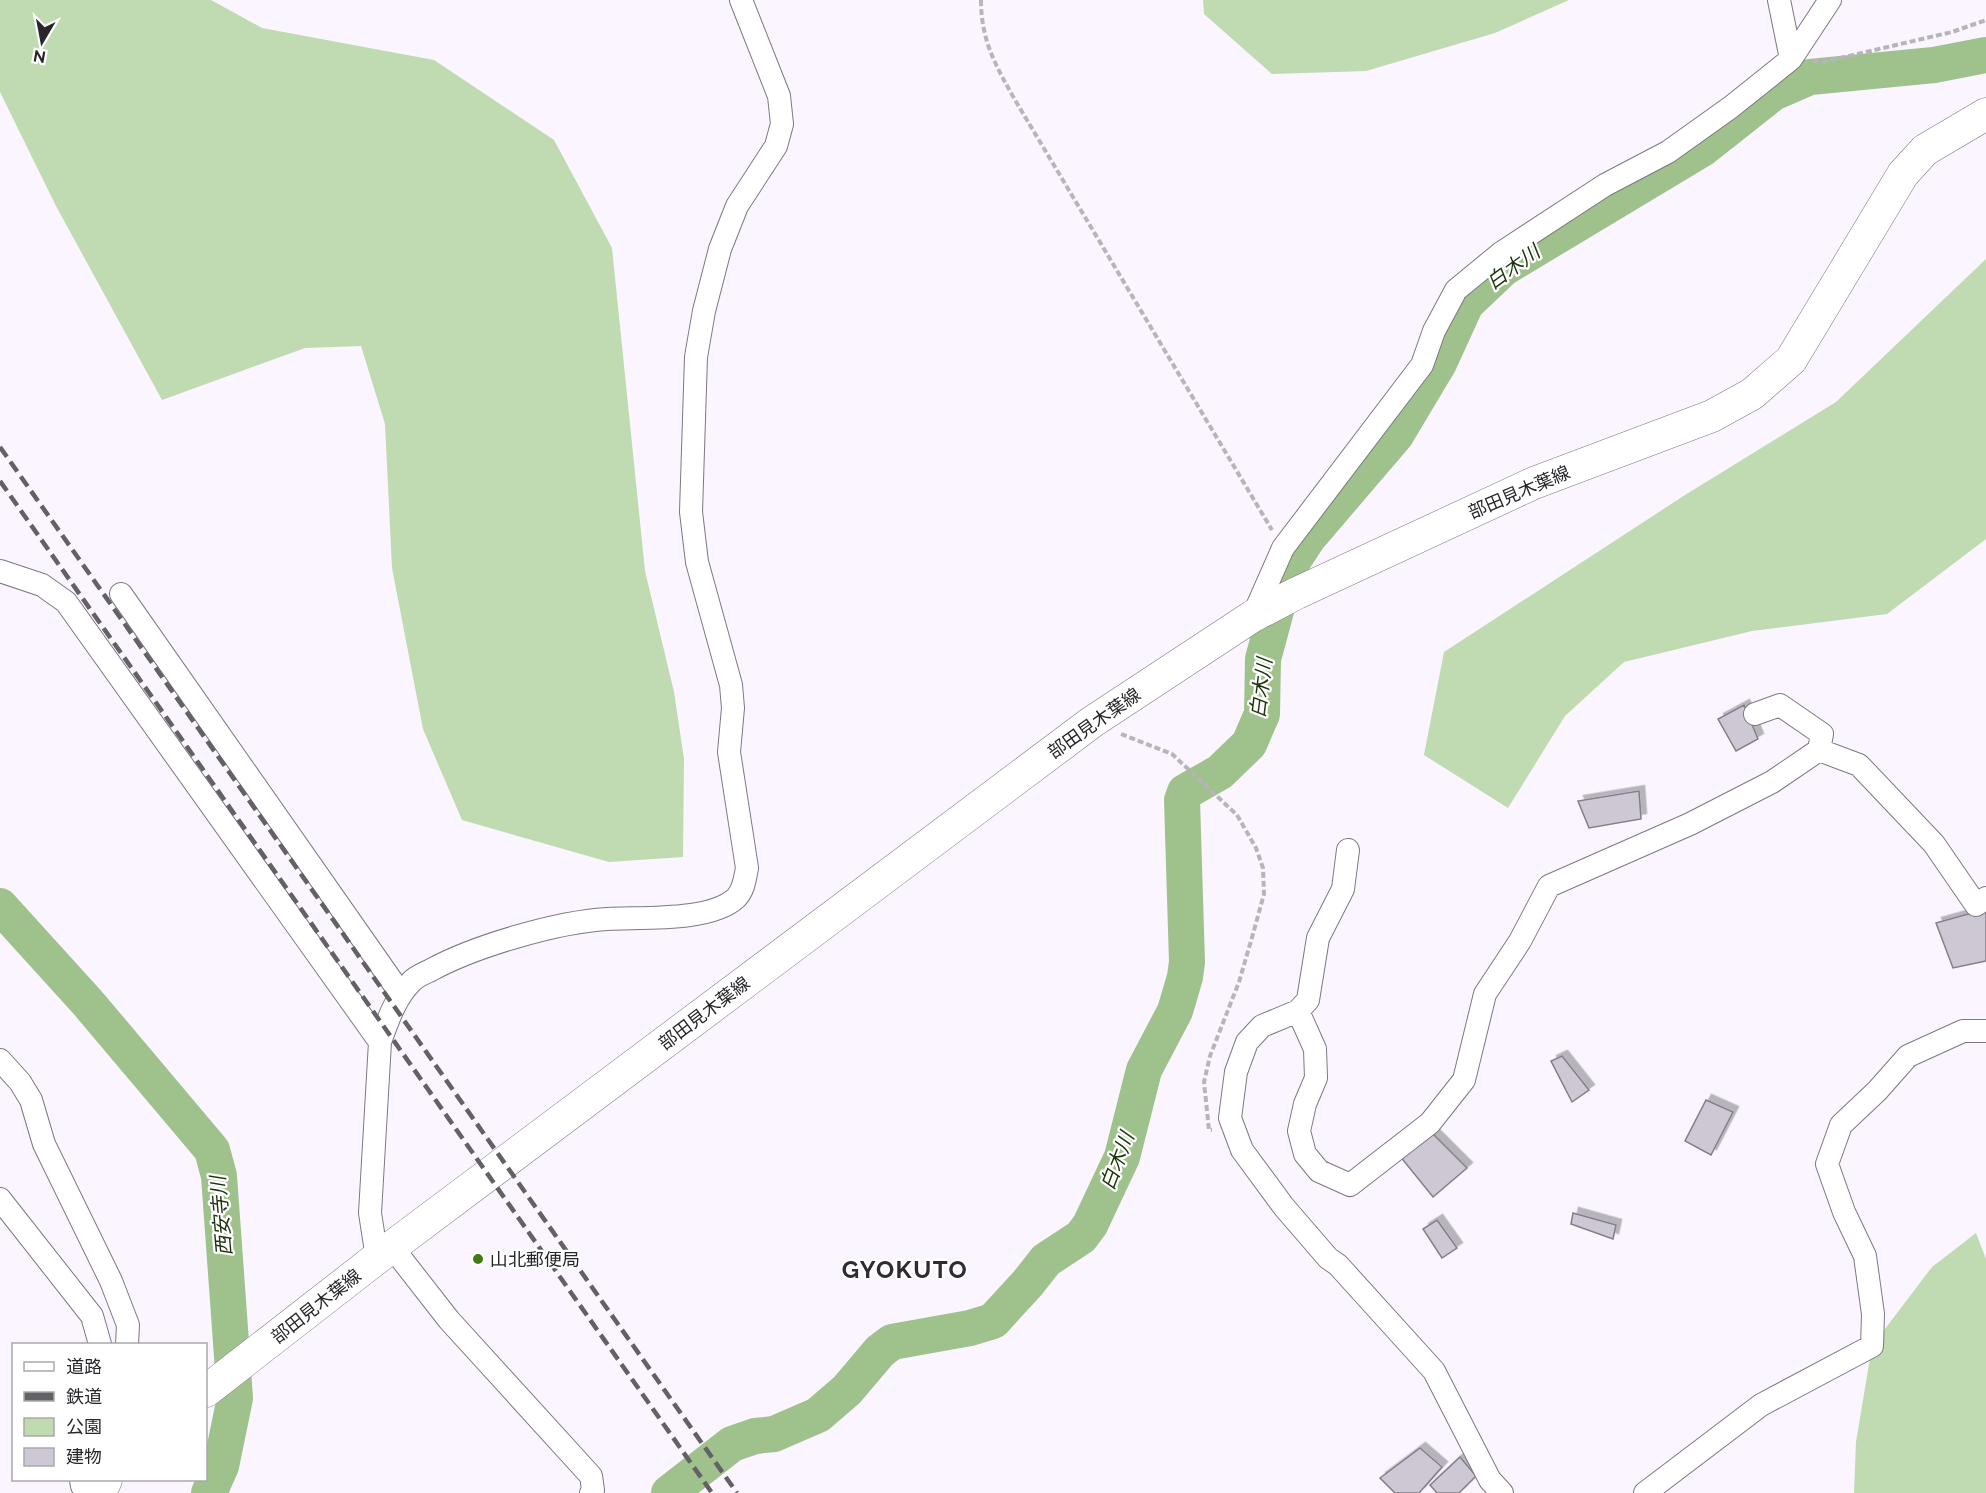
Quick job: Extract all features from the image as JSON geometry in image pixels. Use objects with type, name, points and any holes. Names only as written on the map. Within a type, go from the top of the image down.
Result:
[{"type":"main road","name":"部田見木葉線","points":[[214,1385],[385,1253],[1092,722],[1260,613],[1297,592],[1534,483],[1712,416],[1752,394],[1791,360],[1903,174],[1925,150],[1986,114]]},
{"type":"street","points":[[591,1493],[593,1490],[591,1476],[385,1253],[370,1213],[380,1042],[389,1015],[401,993],[414,980],[454,957],[543,930],[604,919],[666,918],[713,910],[735,899],[743,886],[747,868],[729,752],[733,708],[731,685],[697,562],[691,512],[696,357],[704,311],[720,249],[737,206],[776,147],[782,124],[779,96],[741,0]]},
{"type":"street","points":[[1779,0],[1791,59]]},
{"type":"street","points":[[1260,613],[1283,548],[1422,365],[1434,331],[1456,290],[1501,253],[1529,234],[1605,185],[1668,152],[1731,107],[1791,59],[1830,0]]},
{"type":"street","points":[[0,572],[42,585],[66,602],[380,1042]]},
{"type":"street","points":[[121,594],[401,993]]},
{"type":"street","points":[[1298,1011],[1315,1049],[1316,1078],[1305,1104],[1299,1131],[1305,1154],[1318,1171],[1350,1185],[1430,1123],[1464,1080],[1485,994],[1520,941],[1549,886],[1690,824],[1772,782],[1819,750],[1822,734],[1780,705],[1755,714]]},
{"type":"street","points":[[1819,750],[1859,765],[1934,844],[1976,905],[1986,898]]},
{"type":"street","points":[[1348,850],[1343,890],[1318,938],[1308,1000],[1298,1011],[1262,1026],[1247,1042],[1236,1072],[1230,1118],[1242,1150],[1284,1207],[1328,1258],[1338,1265],[1434,1371],[1490,1480],[1502,1493]]},
{"type":"street","points":[[1645,1493],[1761,1406],[1872,1346],[1873,1314],[1865,1256],[1844,1212],[1827,1164],[1837,1134],[1841,1125],[1877,1091],[1908,1056],[1963,1031],[1986,1031]]},
{"type":"street","points":[[0,1060],[31,1100],[44,1144],[111,1281],[128,1325],[127,1343]]},
{"type":"street","points":[[0,1199],[92,1316],[100,1343]]},
{"type":"street","points":[[81,1481],[82,1486],[90,1493]]},
{"type":"path","points":[[981,0],[981,21],[990,56],[1283,548]]},
{"type":"path","points":[[1791,59],[1823,62],[1952,32],[1986,20]]},
{"type":"path","points":[[1092,722],[1172,754],[1237,815],[1256,848],[1263,868],[1264,894],[1253,934],[1239,982],[1210,1056],[1204,1082],[1209,1130],[1235,1132]]},
{"type":"green space","points":[[0,0],[211,0],[262,28],[434,60],[554,140],[612,248],[645,571],[674,692],[684,759],[683,857],[609,862],[462,820],[423,729],[392,568],[385,424],[361,346],[305,348],[162,400],[56,206],[0,92]]},
{"type":"green space","points":[[1203,0],[1569,0],[1495,33],[1366,71],[1272,74],[1204,14]]},
{"type":"green space","points":[[1986,259],[1986,539],[1887,614],[1752,631],[1624,662],[1565,716],[1508,808],[1424,755],[1444,652],[1685,495],[1836,402]]},
{"type":"green space","points":[[1976,1233],[1986,1259],[1986,1493],[1854,1493],[1856,1442],[1872,1346],[1932,1267]]},
{"type":"building","points":[[1744,705],[1758,739],[1736,751],[1718,719]]},
{"type":"building","points":[[1639,791],[1641,819],[1589,828],[1578,801]]},
{"type":"building","points":[[1986,909],[1986,961],[1953,968],[1936,923]]},
{"type":"building","points":[[1562,1056],[1589,1090],[1572,1102],[1551,1061]]},
{"type":"building","points":[[1706,1100],[1733,1112],[1711,1155],[1685,1141]]},
{"type":"building","points":[[1432,1133],[1467,1168],[1433,1197],[1399,1155]]},
{"type":"building","points":[[1573,1213],[1616,1225],[1613,1239],[1571,1224]]},
{"type":"building","points":[[1437,1220],[1457,1248],[1442,1258],[1423,1229]]},
{"type":"building","points":[[1420,1448],[1442,1467],[1419,1493],[1395,1493],[1380,1478]]},
{"type":"building","points":[[1460,1457],[1476,1476],[1459,1493],[1437,1493],[1430,1485]]},
{"type":"waterway","name":"白木川","points":[[669,1493],[732,1444],[755,1436],[774,1434],[818,1415],[847,1390],[880,1351],[892,1342],[970,1328],[993,1321],[1046,1260],[1081,1237],[1090,1225],[1122,1157],[1144,1070],[1175,1011],[1185,977],[1187,962],[1182,800],[1185,792],[1220,772],[1249,744],[1262,714],[1263,659],[1287,570],[1308,538],[1396,435],[1439,363],[1466,304],[1504,268],[1702,149],[1773,93],[1810,77],[1934,65],[1986,55]]},
{"type":"waterway","name":"西安寺川","points":[[0,906],[88,1003],[212,1150],[219,1176],[235,1398],[221,1466],[209,1493]]},
{"type":"railway","points":[[0,447],[737,1493]]},
{"type":"railway","points":[[0,481],[712,1493]]},
{"type":"place","name":"山北郵便局","points":[[478,1259]]},
{"type":"district","name":"GYOKUTO","points":[[905,1269]]}]
